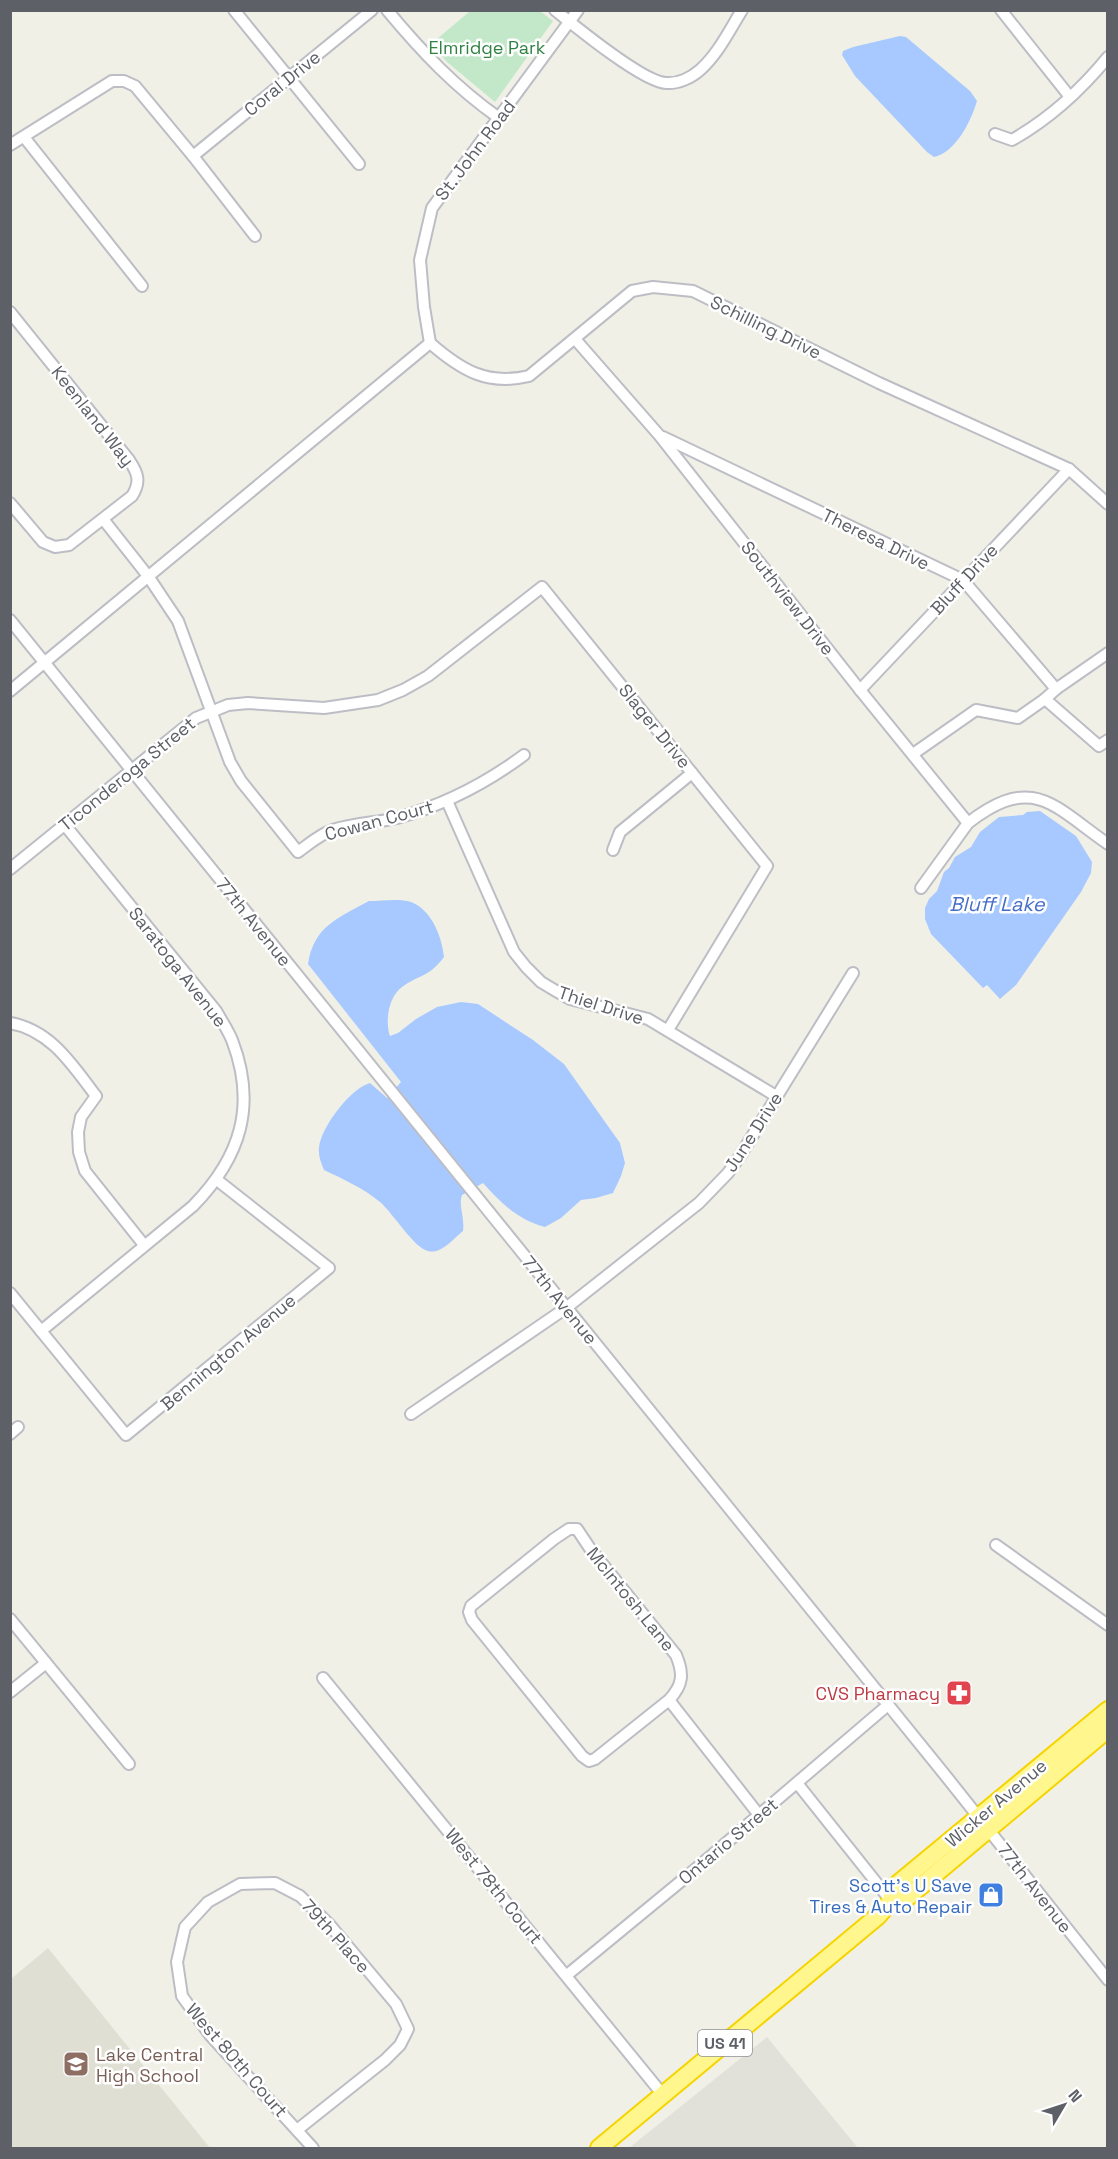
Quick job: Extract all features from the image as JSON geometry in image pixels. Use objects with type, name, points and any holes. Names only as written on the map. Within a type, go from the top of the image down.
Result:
[{"type":"highway","name":"Wicker Avenue","points":[[599,2148],[878,1916],[891,1901],[903,1901],[1107,1710]]},
{"type":"highway","name":"Wicker Avenue","points":[[984,1823],[1107,1730]]},
{"type":"street","points":[[234,10],[359,164]]},
{"type":"street","name":"Coral Drive","points":[[193,156],[372,10]]},
{"type":"street","points":[[387,10],[435,66],[475,101],[499,118]]},
{"type":"street","points":[[555,10],[620,59],[643,74],[665,83],[685,80],[698,72],[713,57],[742,10]]},
{"type":"street","name":"St. John Road","points":[[430,343],[420,260],[432,208],[578,10]]},
{"type":"street","points":[[1001,10],[1070,97]]},
{"type":"street","points":[[995,134],[1012,140],[1032,128],[1091,78],[1107,57]]},
{"type":"street","points":[[10,145],[112,81],[124,81],[135,86],[255,236]]},
{"type":"street","points":[[24,137],[142,286]]},
{"type":"street","name":"Schilling Drive","points":[[430,343],[462,369],[493,378],[516,379],[530,376],[632,291],[653,286],[693,291],[879,383],[1069,469],[1107,504]]},
{"type":"street","name":"Keenland Way","points":[[10,312],[135,469],[138,478],[137,488],[132,496],[69,545],[55,547],[43,542],[10,503]]},
{"type":"street","name":"Southview Drive","points":[[575,339],[659,435],[860,690],[968,822]]},
{"type":"street","points":[[10,691],[430,343]]},
{"type":"street","name":"Theresa Drive","points":[[659,435],[963,580],[1056,689]]},
{"type":"street","name":"Bluff Drive","points":[[860,690],[1069,469]]},
{"type":"street","points":[[103,519],[148,576],[178,621],[212,711]]},
{"type":"street","name":"Ticonderoga Street","points":[[10,869],[178,730],[196,718],[212,711],[248,703],[324,708],[378,700],[429,676],[542,587]]},
{"type":"street","name":"Slager Drive","points":[[542,587],[767,866],[668,1030]]},
{"type":"street","name":"77th Avenue","points":[[10,620],[984,1823],[1107,1980]]},
{"type":"street","points":[[913,754],[976,710],[1018,718],[1107,653]]},
{"type":"street","points":[[1045,699],[1103,743]]},
{"type":"street","name":"Cowan Court","points":[[212,711],[230,762],[241,781],[298,852],[316,838],[332,830],[397,818],[447,801],[475,788],[524,755]]},
{"type":"street","points":[[613,850],[620,832],[692,773]]},
{"type":"street","points":[[921,888],[968,822],[986,809],[1009,798],[1032,797],[1055,806],[1107,844]]},
{"type":"street","name":"Thiel Drive","points":[[447,801],[514,952],[541,982],[570,999],[648,1019],[776,1096]]},
{"type":"street","name":"Saratoga Avenue","points":[[41,1331],[193,1206],[217,1180],[237,1143],[244,1110],[244,1090],[231,1038],[216,1011],[64,824]]},
{"type":"street","name":"June Drive","points":[[411,1414],[566,1308],[691,1209],[714,1188],[740,1156],[853,973]]},
{"type":"street","points":[[10,1023],[27,1027],[60,1049],[96,1096],[81,1117],[78,1132],[79,1152],[85,1171],[144,1245]]},
{"type":"street","name":"Bennington Avenue","points":[[41,1331],[126,1436],[329,1268],[217,1180]]},
{"type":"street","points":[[10,1293],[41,1331]]},
{"type":"street","name":"Mclntosh Lane","points":[[569,1529],[577,1529],[591,1550],[676,1655],[681,1667],[682,1679],[669,1700],[596,1759],[590,1761],[582,1756],[472,1620],[469,1612],[471,1606],[554,1539],[569,1529]]},
{"type":"street","points":[[996,1545],[1107,1625]]},
{"type":"street","points":[[10,1619],[129,1764]]},
{"type":"street","points":[[10,1692],[46,1663]]},
{"type":"street","name":"West 78th Court","points":[[323,1678],[663,2095]]},
{"type":"street","points":[[669,1700],[759,1815]]},
{"type":"street","name":"Ontario Street","points":[[567,1975],[888,1705]]},
{"type":"street","points":[[797,1783],[891,1901]]},
{"type":"street","name":"79th Place","points":[[208,1902],[240,1884],[275,1883],[300,1896],[329,1924],[396,2004],[408,2029],[400,2045],[385,2060],[297,2130]]},
{"type":"street","name":"West 80th Court","points":[[208,1902],[185,1927],[177,1962],[182,1996],[210,2035],[314,2148]]},
{"type":"shaded area","name":"Lake Central High School","points":[[48,1948],[210,2148],[11,2148],[11,1979]]},
{"type":"shaded area","points":[[767,2037],[858,2148],[629,2148]]},
{"type":"green space","name":"Elmridge Park","points":[[468,11],[540,11],[553,21],[495,102],[447,62],[431,44]]},
{"type":"water","points":[[900,36],[906,37],[970,91],[977,101],[962,135],[949,149],[934,157],[855,76],[842,55],[843,51],[853,47]]},
{"type":"water","name":"Bluff Lake","points":[[1040,811],[1076,836],[1092,862],[1091,873],[1081,892],[1016,985],[1000,999],[987,985],[983,988],[931,934],[925,919],[925,908],[929,899],[937,891],[944,872],[955,857],[971,847],[980,832],[999,817]]},
{"type":"water","points":[[401,900],[418,906],[425,911],[435,925],[443,949],[444,957],[438,964],[397,991],[389,1010],[390,1036],[437,1007],[461,1002],[478,1004],[533,1040],[564,1064],[620,1143],[625,1163],[613,1193],[581,1200],[561,1218],[545,1227],[526,1220],[511,1210],[483,1183],[462,1195],[463,1231],[438,1251],[433,1252],[416,1244],[380,1202],[353,1184],[324,1170],[319,1153],[321,1138],[338,1109],[354,1093],[370,1083],[387,1098],[401,1082],[308,964],[311,951],[322,932],[338,918],[369,901]]},
{"type":"place","name":"CVS Pharmacy","points":[[959,1693]]},
{"type":"place","name":"Scott's U Save Tires & Auto Repair","points":[[991,1895]]},
{"type":"place","name":"Lake Central High School","points":[[76,2064]]}]
